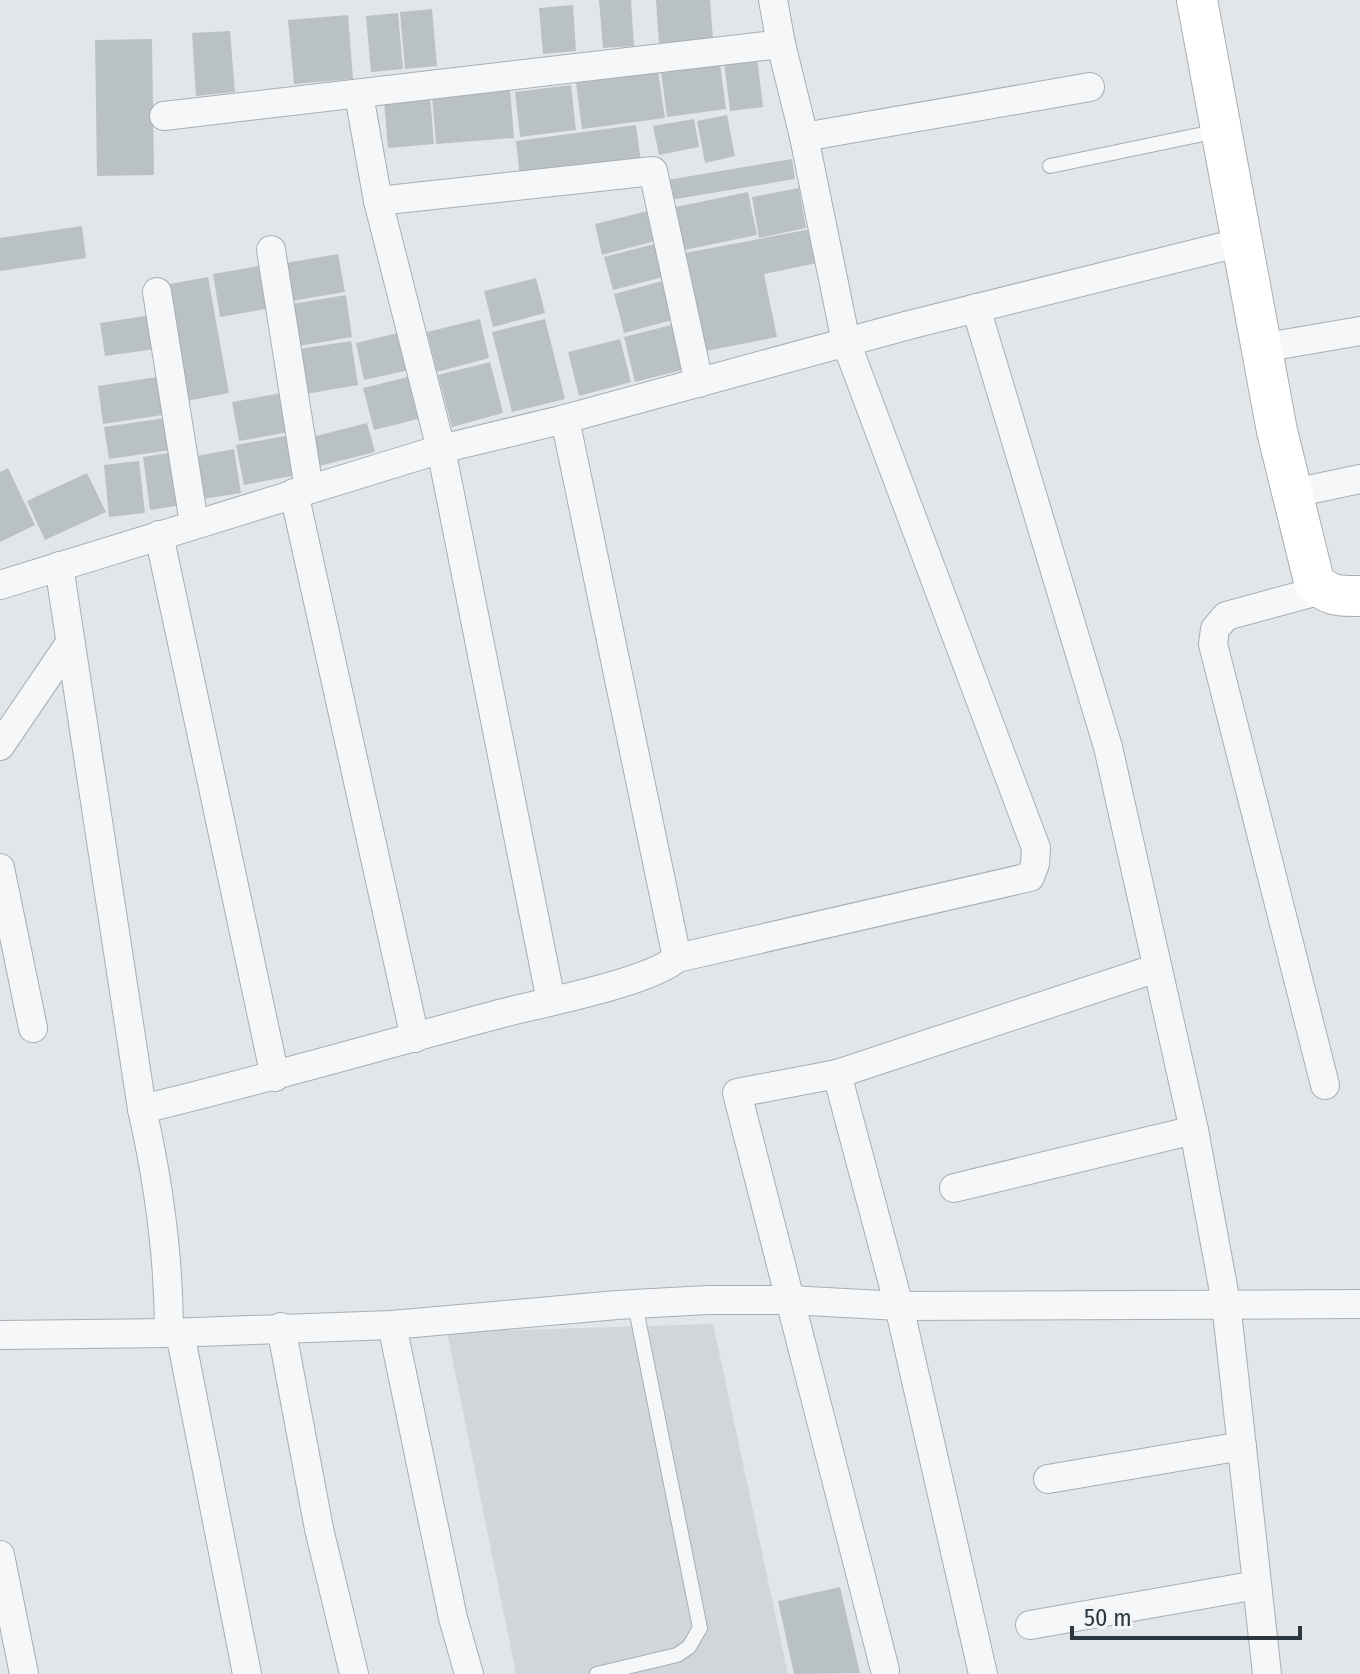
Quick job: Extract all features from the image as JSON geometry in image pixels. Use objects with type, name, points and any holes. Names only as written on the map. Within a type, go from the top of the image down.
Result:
[{"type":"street","points":[[142,1109],[275,1077],[551,1001],[661,969],[677,958],[1030,877],[1036,848],[846,342],[773,0]]},
{"type":"street","points":[[1197,0],[1277,431],[1314,581],[1341,593]]},
{"type":"street","points":[[164,116],[781,44]]},
{"type":"street","points":[[804,137],[1090,87]]},
{"type":"street","points":[[359,95],[378,201],[441,449],[551,1001]]},
{"type":"street","points":[[378,201],[653,171],[699,383]]},
{"type":"street","points":[[0,585],[441,449],[565,419],[976,308],[1242,242]]},
{"type":"street","points":[[271,250],[301,491],[415,1038]]},
{"type":"street","points":[[157,292],[194,523]]},
{"type":"street","points":[[976,308],[1108,747],[1194,1130],[1226,1303],[1267,1674]]},
{"type":"street","points":[[1261,348],[1360,331]]},
{"type":"street","points":[[565,419],[677,958]]},
{"type":"street","points":[[1294,493],[1360,479]]},
{"type":"street","points":[[159,535],[275,1077]]},
{"type":"street","points":[[59,566],[142,1109],[157,1176],[174,1333],[247,1674]]},
{"type":"street","points":[[1325,1085],[1213,644],[1215,629],[1226,616],[1341,593]]},
{"type":"street","points":[[0,746],[70,643]]},
{"type":"street","points":[[0,868],[33,1028]]},
{"type":"street","points":[[885,1670],[737,1093],[837,1074],[1157,968]]},
{"type":"street","points":[[837,1074],[899,1306],[983,1674]]},
{"type":"street","points":[[954,1188],[1194,1130]]},
{"type":"street","points":[[0,1335],[174,1333],[392,1325],[707,1300],[790,1300],[899,1306],[1360,1304]]},
{"type":"street","points":[[392,1325],[453,1618],[469,1674]]},
{"type":"street","points":[[281,1327],[319,1529],[354,1674]]},
{"type":"street","points":[[1048,1479],[1242,1446]]},
{"type":"street","points":[[0,1555],[24,1674]]},
{"type":"street","points":[[1030,1625],[1257,1585]]},
{"type":"lane","points":[[1050,166],[1222,131]]},
{"type":"lane","points":[[597,1674],[677,1655],[689,1647],[700,1628],[635,1304]]},
{"type":"shaded area","points":[[713,1324],[788,1674],[516,1674],[447,1332]]},
{"type":"building","points":[[599,0],[631,0],[634,46],[603,48]]},
{"type":"building","points":[[656,0],[710,0],[713,39],[659,44]]},
{"type":"building","points":[[573,5],[576,51],[543,54],[539,8]]},
{"type":"building","points":[[432,9],[437,66],[405,69],[400,12]]},
{"type":"building","points":[[398,13],[403,69],[371,72],[366,16]]},
{"type":"building","points":[[348,15],[353,79],[294,84],[288,20]]},
{"type":"building","points":[[230,31],[235,92],[196,96],[192,33]]},
{"type":"building","points":[[152,39],[154,175],[97,176],[95,40]]},
{"type":"building","points":[[757,57],[763,107],[730,111],[724,62]]},
{"type":"building","points":[[720,63],[726,109],[667,117],[661,71]]},
{"type":"building","points":[[658,72],[665,118],[582,129],[576,83]]},
{"type":"building","points":[[571,85],[576,130],[520,137],[515,92]]},
{"type":"building","points":[[510,89],[514,138],[436,144],[432,96]]},
{"type":"building","points":[[430,96],[434,144],[388,148],[384,101]]},
{"type":"building","points":[[727,115],[735,156],[705,163],[697,121]]},
{"type":"building","points":[[694,119],[699,147],[659,155],[653,126]]},
{"type":"building","points":[[636,125],[641,162],[520,178],[516,141]]},
{"type":"building","points":[[792,159],[795,179],[670,200],[667,180]]},
{"type":"building","points":[[799,188],[806,228],[759,238],[752,197]]},
{"type":"building","points":[[748,192],[757,235],[684,250],[676,207]]},
{"type":"building","points":[[652,210],[659,240],[602,255],[595,224]]},
{"type":"building","points":[[82,226],[86,258],[0,271],[0,238]]},
{"type":"building","points":[[811,229],[817,263],[764,274],[777,337],[706,351],[685,253]]},
{"type":"building","points":[[662,242],[671,275],[613,290],[604,257]]},
{"type":"building","points":[[338,254],[345,292],[286,302],[280,264]]},
{"type":"building","points":[[264,265],[271,308],[220,317],[213,274]]},
{"type":"building","points":[[208,277],[229,393],[186,401],[164,285]]},
{"type":"building","points":[[536,278],[545,313],[493,327],[484,291]]},
{"type":"building","points":[[670,279],[680,318],[624,333],[614,294]]},
{"type":"building","points":[[346,295],[352,337],[293,347],[286,305]]},
{"type":"building","points":[[151,315],[156,349],[105,356],[100,323]]},
{"type":"building","points":[[480,319],[489,358],[437,372],[427,332]]},
{"type":"building","points":[[545,319],[565,399],[512,412],[492,332]]},
{"type":"building","points":[[679,323],[690,368],[635,382],[624,337]]},
{"type":"building","points":[[406,331],[414,369],[364,380],[356,343]]},
{"type":"building","points":[[620,339],[631,382],[579,396],[568,352]]},
{"type":"building","points":[[351,341],[358,385],[300,395],[293,350]]},
{"type":"building","points":[[490,362],[503,413],[452,427],[438,375]]},
{"type":"building","points":[[416,375],[426,417],[374,430],[363,388]]},
{"type":"building","points":[[164,376],[169,414],[103,424],[98,386]]},
{"type":"building","points":[[287,392],[294,431],[239,441],[232,402]]},
{"type":"building","points":[[166,418],[171,450],[109,459],[104,427]]},
{"type":"building","points":[[367,423],[375,452],[319,466],[312,437]]},
{"type":"building","points":[[290,435],[297,475],[244,485],[236,445]]},
{"type":"building","points":[[234,449],[241,493],[203,499],[196,456]]},
{"type":"building","points":[[180,451],[188,504],[150,510],[143,457]]},
{"type":"building","points":[[139,461],[145,513],[109,517],[104,465]]},
{"type":"building","points":[[8,468],[35,525],[0,542],[0,472]]},
{"type":"building","points":[[87,473],[106,512],[45,540],[27,501]]},
{"type":"building","points":[[840,1587],[860,1673],[794,1674],[778,1601]]}]
